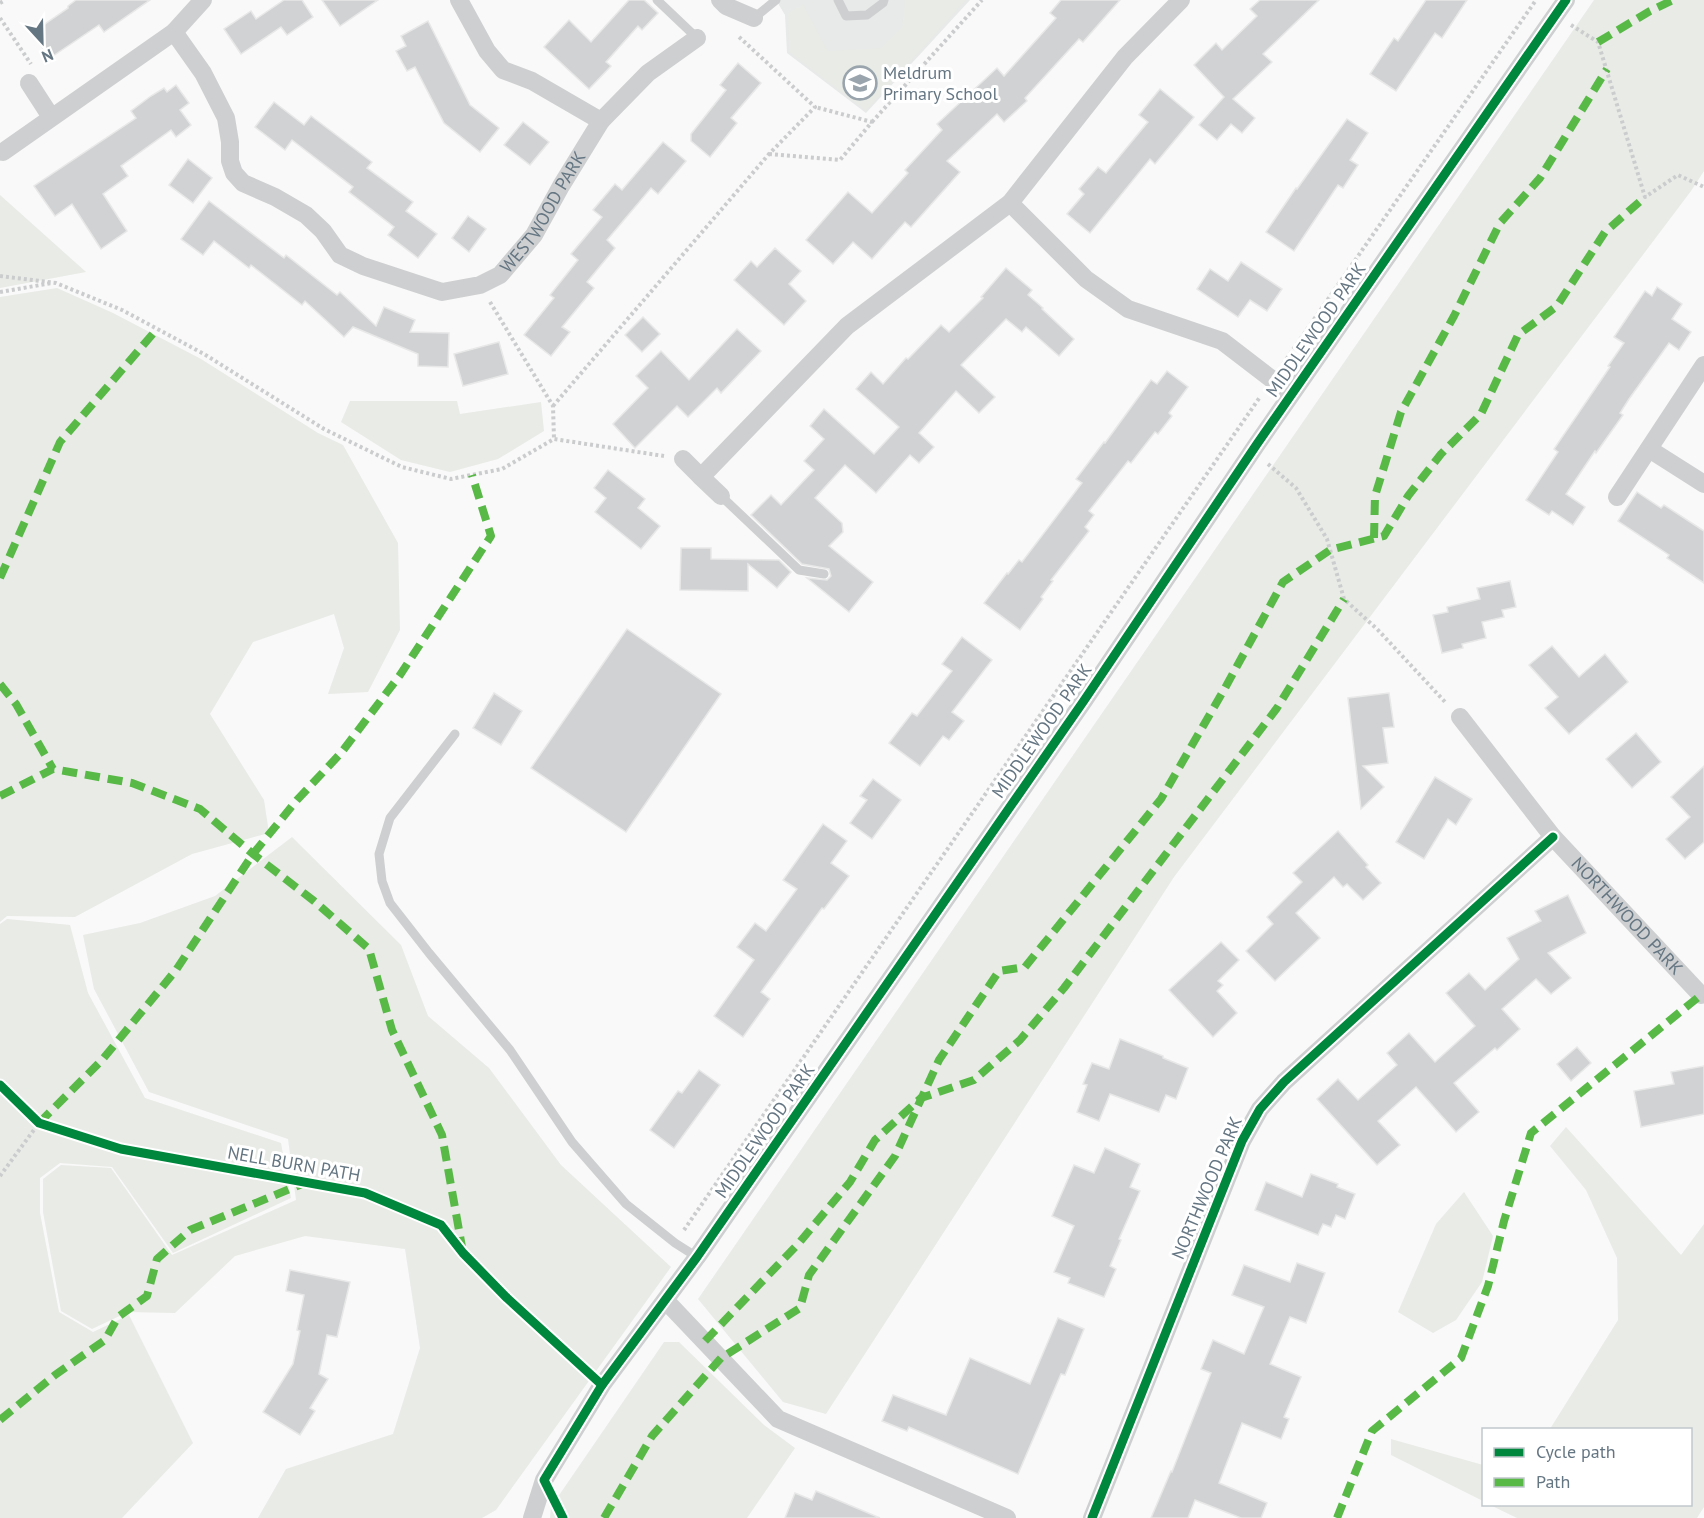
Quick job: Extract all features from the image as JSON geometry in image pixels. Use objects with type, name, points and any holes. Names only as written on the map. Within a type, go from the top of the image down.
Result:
[{"type":"street","points":[[3,152],[174,32],[203,0]]},
{"type":"street","points":[[459,0],[487,51],[503,70],[532,81],[602,121]]},
{"type":"street","points":[[720,0],[726,6],[754,18]]},
{"type":"street","points":[[701,477],[847,326],[1010,202],[1125,57],[1181,0]]},
{"type":"street","name":"MIDDLEWOOD PARK","points":[[532,1518],[544,1480],[602,1385],[698,1257],[1083,702],[1257,444],[1566,0]]},
{"type":"street","name":"WESTWOOD PARK","points":[[174,32],[203,73],[226,118],[230,161],[234,173],[243,183],[306,215],[323,231],[340,255],[363,266],[442,292],[480,285],[500,275],[534,235],[561,186],[602,121],[648,73],[697,38]]},
{"type":"street","points":[[29,83],[51,117]]},
{"type":"street","name":"MIDDLEWOOD PARK","points":[[1010,202],[1086,279],[1128,309],[1222,341],[1292,394]]},
{"type":"street","points":[[1617,497],[1704,364]]},
{"type":"street","points":[[1649,449],[1704,484]]},
{"type":"street","points":[[683,459],[721,496]]},
{"type":"street","name":"NORTHWOOD PARK","points":[[1460,717],[1553,837],[1701,995]]},
{"type":"street","name":"NORTHWOOD PARK","points":[[1092,1518],[1242,1140],[1260,1109],[1284,1082],[1553,837]]},
{"type":"street","points":[[666,1301],[778,1419],[1007,1518]]},
{"type":"lane","points":[[657,0],[697,38]]},
{"type":"lane","points":[[754,18],[776,0]]},
{"type":"lane","points":[[838,0],[846,16],[867,15],[884,0]]},
{"type":"lane","points":[[721,496],[799,570],[824,574]]},
{"type":"lane","points":[[455,734],[390,818],[379,854],[382,881],[390,903],[510,1050],[572,1142],[626,1204],[675,1243],[698,1257]]},
{"type":"path","points":[[0,3],[5,0]]},
{"type":"path","points":[[769,154],[840,160],[982,0]]},
{"type":"path","points":[[675,1243],[1536,0]]},
{"type":"path","points":[[1555,15],[1598,42],[1645,197],[1678,175],[1704,187]]},
{"type":"path","points":[[0,18],[36,70],[29,83]]},
{"type":"path","points":[[729,28],[815,107],[872,122]]},
{"type":"path","points":[[554,406],[769,154],[815,107]]},
{"type":"path","points":[[0,276],[56,283],[122,310],[204,354],[324,429],[402,467],[451,479],[502,469],[554,439],[683,459]]},
{"type":"path","points":[[0,292],[56,283]]},
{"type":"path","points":[[480,285],[554,406],[554,439]]},
{"type":"path","points":[[1237,430],[1271,453],[1265,462],[1296,488],[1328,539],[1344,599],[1378,630],[1460,717]]},
{"type":"path","points":[[0,1176],[35,1120],[49,1126]]},
{"type":"shaded area","name":"Meldrum Primary School","points":[[776,0],[970,0],[866,113],[787,53],[785,15]]},
{"type":"shaded area","name":"Meldrum Primary School","points":[[905,0],[966,0],[866,111],[789,52],[788,13],[803,4],[828,51],[881,48],[902,27]]},
{"type":"shaded area","points":[[1594,0],[1704,0],[1704,171],[1174,877],[826,1414],[783,1402],[698,1299]]},
{"type":"shaded area","points":[[0,195],[86,272],[0,288]]},
{"type":"shaded area","points":[[57,288],[113,313],[201,359],[318,433],[343,445],[398,543],[400,630],[368,692],[328,694],[344,648],[334,614],[253,642],[210,714],[264,800],[269,833],[192,854],[75,917],[7,916],[0,922],[0,297]]},
{"type":"shaded area","points":[[350,401],[457,401],[460,414],[541,402],[544,431],[498,459],[450,472],[401,460],[341,422]]},
{"type":"shaded area","points":[[292,837],[401,945],[428,1016],[489,1068],[561,1165],[671,1267],[496,1510],[482,1518],[258,1518],[286,1469],[393,1434],[420,1348],[405,1249],[305,1236],[235,1256],[175,1313],[128,1312],[92,1329],[61,1311],[43,1212],[43,1179],[61,1165],[111,1168],[172,1255],[296,1200],[288,1139],[149,1092],[94,989],[83,935],[140,923],[215,896]]},
{"type":"shaded area","points":[[7,919],[70,925],[88,993],[145,1098],[281,1143],[291,1198],[173,1253],[112,1167],[60,1163],[40,1178],[40,1213],[59,1312],[93,1332],[129,1315],[193,1443],[122,1518],[0,1518],[0,924]]},
{"type":"shaded area","points":[[1566,1127],[1681,1255],[1704,1224],[1704,1507],[1697,1518],[1517,1518],[1492,1506],[1692,1506],[1692,1428],[1551,1428],[1618,1320],[1617,1258],[1586,1190],[1550,1146]]},
{"type":"shaded area","points":[[1464,1192],[1493,1236],[1482,1282],[1456,1320],[1433,1333],[1398,1312],[1436,1224]]},
{"type":"shaded area","points":[[664,1342],[679,1342],[764,1425],[795,1448],[747,1518],[550,1518],[551,1507]]},
{"type":"shaded area","points":[[1391,1439],[1482,1465],[1482,1500],[1391,1455]]},
{"type":"building","points":[[76,0],[150,0],[104,32],[99,25],[50,58],[32,33]]},
{"type":"building","points":[[284,0],[302,0],[313,17],[287,35],[281,27],[241,54],[224,29],[251,11],[256,19]]},
{"type":"building","points":[[322,0],[378,0],[340,26]]},
{"type":"building","points":[[629,0],[644,0],[658,13],[642,30],[638,26],[606,62],[611,66],[589,89],[544,47],[569,20],[591,42]]},
{"type":"building","points":[[1061,0],[1120,0],[1083,42],[1079,39],[1025,98],[1027,101],[1004,122],[997,114],[947,161],[960,172],[911,227],[905,222],[872,259],[853,242],[833,264],[806,240],[848,192],[872,213],[908,173],[905,170],[942,130],[937,124],[997,68],[1004,76],[1056,18],[1050,13]]},
{"type":"building","points":[[1260,0],[1319,0],[1263,54],[1272,62],[1233,99],[1255,118],[1242,133],[1231,124],[1217,140],[1199,125],[1224,97],[1194,65],[1216,43],[1222,50],[1257,16],[1250,9]]},
{"type":"building","points":[[1426,0],[1467,0],[1442,38],[1435,33],[1396,91],[1370,74],[1394,38],[1398,41]]},
{"type":"building","points":[[428,21],[470,105],[499,128],[480,152],[444,123],[415,67],[407,71],[396,51],[406,46],[401,36]]},
{"type":"building","points":[[738,63],[761,83],[731,118],[737,123],[710,157],[691,141],[691,134],[726,90],[720,85]]},
{"type":"building","points":[[176,85],[189,103],[180,110],[191,125],[176,137],[171,130],[121,166],[128,176],[103,194],[127,231],[101,249],[72,204],[55,216],[34,186],[136,118],[131,111],[151,96],[164,88],[167,92]]},
{"type":"building","points":[[1160,89],[1194,117],[1155,164],[1150,159],[1090,233],[1067,214],[1084,194],[1079,189],[1098,167],[1106,173],[1148,122],[1139,115]]},
{"type":"building","points":[[274,102],[304,125],[311,116],[372,162],[367,168],[413,202],[406,211],[437,234],[418,258],[388,235],[394,227],[349,192],[353,187],[292,140],[285,150],[255,127]]},
{"type":"building","points":[[1347,119],[1368,133],[1350,160],[1358,165],[1343,188],[1338,185],[1294,251],[1266,232]]},
{"type":"building","points":[[523,122],[549,142],[530,165],[504,145]]},
{"type":"building","points":[[663,142],[686,161],[658,194],[651,188],[607,240],[615,248],[587,282],[594,288],[562,327],[570,332],[551,356],[524,335],[554,298],[550,295],[578,260],[571,254],[602,217],[593,210],[615,184],[622,190]]},
{"type":"building","points":[[188,159],[212,178],[193,203],[169,185]]},
{"type":"building","points":[[209,201],[284,258],[286,255],[337,295],[340,292],[376,326],[384,307],[415,320],[410,332],[449,333],[448,367],[418,366],[418,354],[353,327],[344,337],[305,301],[302,305],[251,265],[249,268],[214,241],[203,255],[181,239]]},
{"type":"building","points":[[468,216],[486,229],[469,252],[452,238]]},
{"type":"building","points":[[775,248],[801,271],[789,284],[806,301],[784,325],[734,280],[751,261],[757,267]]},
{"type":"building","points":[[1241,262],[1282,289],[1267,311],[1250,300],[1238,317],[1197,289],[1210,269],[1228,281]]},
{"type":"building","points":[[1006,268],[1032,290],[1028,295],[1074,339],[1059,356],[1026,327],[1022,332],[1006,319],[961,365],[995,397],[979,413],[956,391],[919,433],[934,447],[919,463],[910,455],[876,493],[845,465],[815,498],[842,523],[843,532],[829,546],[873,582],[849,612],[807,578],[827,580],[831,576],[829,569],[802,564],[751,515],[771,495],[781,505],[814,470],[804,461],[824,439],[810,426],[824,409],[874,454],[899,427],[856,389],[871,372],[883,384],[906,358],[908,359],[941,325],[949,332],[983,298],[981,297]]},
{"type":"building","points":[[1657,287],[1682,304],[1672,319],[1691,332],[1679,350],[1669,343],[1620,413],[1623,415],[1566,494],[1585,507],[1573,525],[1552,511],[1549,515],[1526,500],[1558,452],[1554,449],[1624,343],[1614,337],[1645,291],[1652,296]]},
{"type":"building","points":[[643,317],[660,334],[642,352],[625,335]]},
{"type":"building","points":[[737,329],[761,351],[721,393],[717,388],[688,417],[677,406],[635,448],[613,424],[648,388],[636,376],[661,351],[689,380]]},
{"type":"building","points":[[499,342],[508,374],[463,386],[454,354]]},
{"type":"building","points":[[1167,371],[1188,387],[1169,413],[1172,416],[1158,434],[1155,432],[1131,463],[1128,461],[1089,511],[1094,515],[1085,527],[1089,531],[1051,580],[1053,581],[1041,597],[1043,599],[1020,630],[984,603],[1019,560],[1022,562],[1082,483],[1076,479],[1151,380],[1157,384]]},
{"type":"building","points":[[608,470],[645,499],[638,508],[660,526],[641,549],[595,512],[606,498],[594,488]]},
{"type":"building","points":[[1637,492],[1661,508],[1664,505],[1704,531],[1704,583],[1667,558],[1669,555],[1618,521]]},
{"type":"building","points":[[681,548],[711,548],[711,559],[779,560],[791,572],[777,588],[748,564],[748,591],[680,590]]},
{"type":"building","points":[[1510,581],[1516,607],[1502,610],[1504,617],[1482,622],[1486,638],[1462,644],[1463,648],[1442,653],[1433,615],[1448,612],[1447,607],[1480,599],[1477,588]]},
{"type":"building","points":[[627,629],[721,694],[626,832],[531,768]]},
{"type":"building","points":[[962,637],[992,660],[952,712],[964,721],[949,740],[943,736],[920,766],[889,743],[912,713],[917,716],[952,671],[942,664]]},
{"type":"building","points":[[1552,646],[1579,677],[1605,654],[1628,682],[1569,734],[1545,708],[1558,697],[1529,665]]},
{"type":"building","points":[[494,693],[522,711],[501,745],[473,728]]},
{"type":"building","points":[[1389,693],[1394,727],[1383,728],[1388,763],[1363,766],[1384,787],[1361,809],[1348,698]]},
{"type":"building","points":[[1636,733],[1661,762],[1632,788],[1606,759]]},
{"type":"building","points":[[1704,766],[1704,842],[1685,859],[1666,839],[1690,817],[1671,797]]},
{"type":"building","points":[[1435,777],[1472,799],[1456,825],[1448,819],[1424,859],[1396,842]]},
{"type":"building","points":[[873,779],[901,800],[872,839],[850,823],[867,800],[860,796]]},
{"type":"building","points":[[823,824],[847,841],[831,863],[849,876],[824,909],[822,908],[761,992],[770,999],[743,1037],[714,1016],[754,960],[737,947],[755,923],[766,931],[797,889],[783,880]]},
{"type":"building","points":[[1338,831],[1381,883],[1363,900],[1347,884],[1343,887],[1334,877],[1296,913],[1320,938],[1275,981],[1246,951],[1273,924],[1267,917],[1302,882],[1293,873]]},
{"type":"building","points":[[1568,895],[1586,933],[1548,953],[1571,978],[1551,994],[1536,979],[1502,1009],[1520,1029],[1454,1083],[1479,1112],[1456,1132],[1416,1087],[1378,1121],[1400,1145],[1377,1165],[1317,1099],[1338,1079],[1358,1100],[1397,1065],[1387,1053],[1409,1033],[1435,1062],[1475,1026],[1446,993],[1469,973],[1485,990],[1519,959],[1507,938],[1541,921],[1535,911]]},
{"type":"building","points":[[1221,942],[1239,960],[1218,981],[1223,985],[1217,991],[1237,1013],[1213,1037],[1169,990]]},
{"type":"building","points":[[1120,1039],[1188,1068],[1176,1099],[1166,1095],[1159,1112],[1110,1094],[1099,1121],[1077,1112],[1087,1085],[1083,1084],[1092,1063],[1109,1069]]},
{"type":"building","points":[[1577,1047],[1591,1063],[1571,1081],[1557,1064]]},
{"type":"building","points":[[1704,1066],[1704,1114],[1641,1127],[1634,1091],[1674,1084],[1671,1072]]},
{"type":"building","points":[[699,1070],[720,1085],[674,1148],[650,1130],[678,1091],[682,1093]]},
{"type":"building","points":[[1105,1148],[1140,1164],[1130,1187],[1140,1191],[1119,1239],[1121,1240],[1110,1266],[1116,1269],[1104,1297],[1068,1283],[1070,1278],[1054,1272],[1074,1226],[1052,1216],[1074,1165],[1094,1173]]},
{"type":"building","points":[[1311,1174],[1338,1184],[1337,1187],[1355,1194],[1345,1219],[1336,1215],[1331,1227],[1323,1224],[1318,1235],[1255,1210],[1266,1182],[1302,1197]]},
{"type":"building","points":[[1297,1263],[1325,1273],[1306,1323],[1290,1317],[1270,1364],[1301,1377],[1284,1417],[1289,1419],[1281,1439],[1242,1423],[1219,1483],[1267,1503],[1261,1518],[1241,1518],[1195,1500],[1188,1518],[1151,1518],[1172,1472],[1211,1373],[1201,1369],[1213,1340],[1244,1354],[1264,1307],[1232,1295],[1244,1265],[1290,1282]]},
{"type":"building","points":[[290,1270],[350,1282],[337,1337],[327,1335],[319,1374],[328,1379],[310,1408],[315,1411],[300,1435],[263,1412],[293,1364],[300,1331],[297,1330],[304,1295],[286,1291]]},
{"type":"building","points":[[1058,1318],[1084,1329],[1065,1375],[1061,1374],[1018,1474],[909,1427],[907,1431],[882,1421],[893,1395],[946,1415],[970,1358],[1030,1384]]},
{"type":"building","points":[[816,1491],[880,1518],[785,1518],[795,1493],[812,1500]]},
{"type":"marked path","points":[[1598,42],[1673,0]]},
{"type":"marked path","points":[[1374,538],[1375,496],[1401,412],[1454,316],[1500,223],[1540,178],[1607,69]]},
{"type":"marked path","points":[[604,1518],[652,1436],[721,1358],[800,1308],[809,1275],[895,1156],[939,1060],[999,971],[1025,967],[1161,799],[1283,582],[1330,550],[1384,536],[1408,496],[1441,454],[1481,414],[1518,335],[1557,306],[1605,232],[1645,197]]},
{"type":"marked path","points":[[0,578],[60,442],[157,329]]},
{"type":"marked path","points":[[39,1123],[102,1060],[176,970],[253,854],[297,800],[341,753],[400,675],[491,536],[472,475]]},
{"type":"marked path","points":[[705,1341],[799,1243],[850,1182],[875,1140],[921,1098],[974,1080],[1020,1040],[1064,988],[1277,708],[1344,599]]},
{"type":"marked path","points":[[0,684],[16,704],[53,769]]},
{"type":"marked path","points":[[0,796],[53,769],[132,783],[200,809],[314,901],[369,949],[392,1030],[442,1135],[462,1247]]},
{"type":"marked path","points":[[1337,1518],[1372,1431],[1461,1358],[1488,1286],[1504,1221],[1531,1133],[1701,995]]},
{"type":"marked path","points":[[0,1420],[55,1375],[105,1340],[118,1317],[147,1296],[157,1259],[190,1230],[302,1184]]},
{"type":"cycle path","points":[[563,1518],[544,1480],[602,1385],[697,1257],[1083,702],[1257,444],[1566,0]]},
{"type":"cycle path","points":[[1092,1518],[1242,1141],[1260,1109],[1284,1082],[1553,837]]},
{"type":"cycle path","name":"NELL BURN PATH","points":[[0,1085],[39,1123],[121,1149],[365,1193],[441,1225],[463,1253],[507,1298],[602,1385]]},
{"type":"place","name":"Meldrum Primary School","points":[[860,83]]}]
